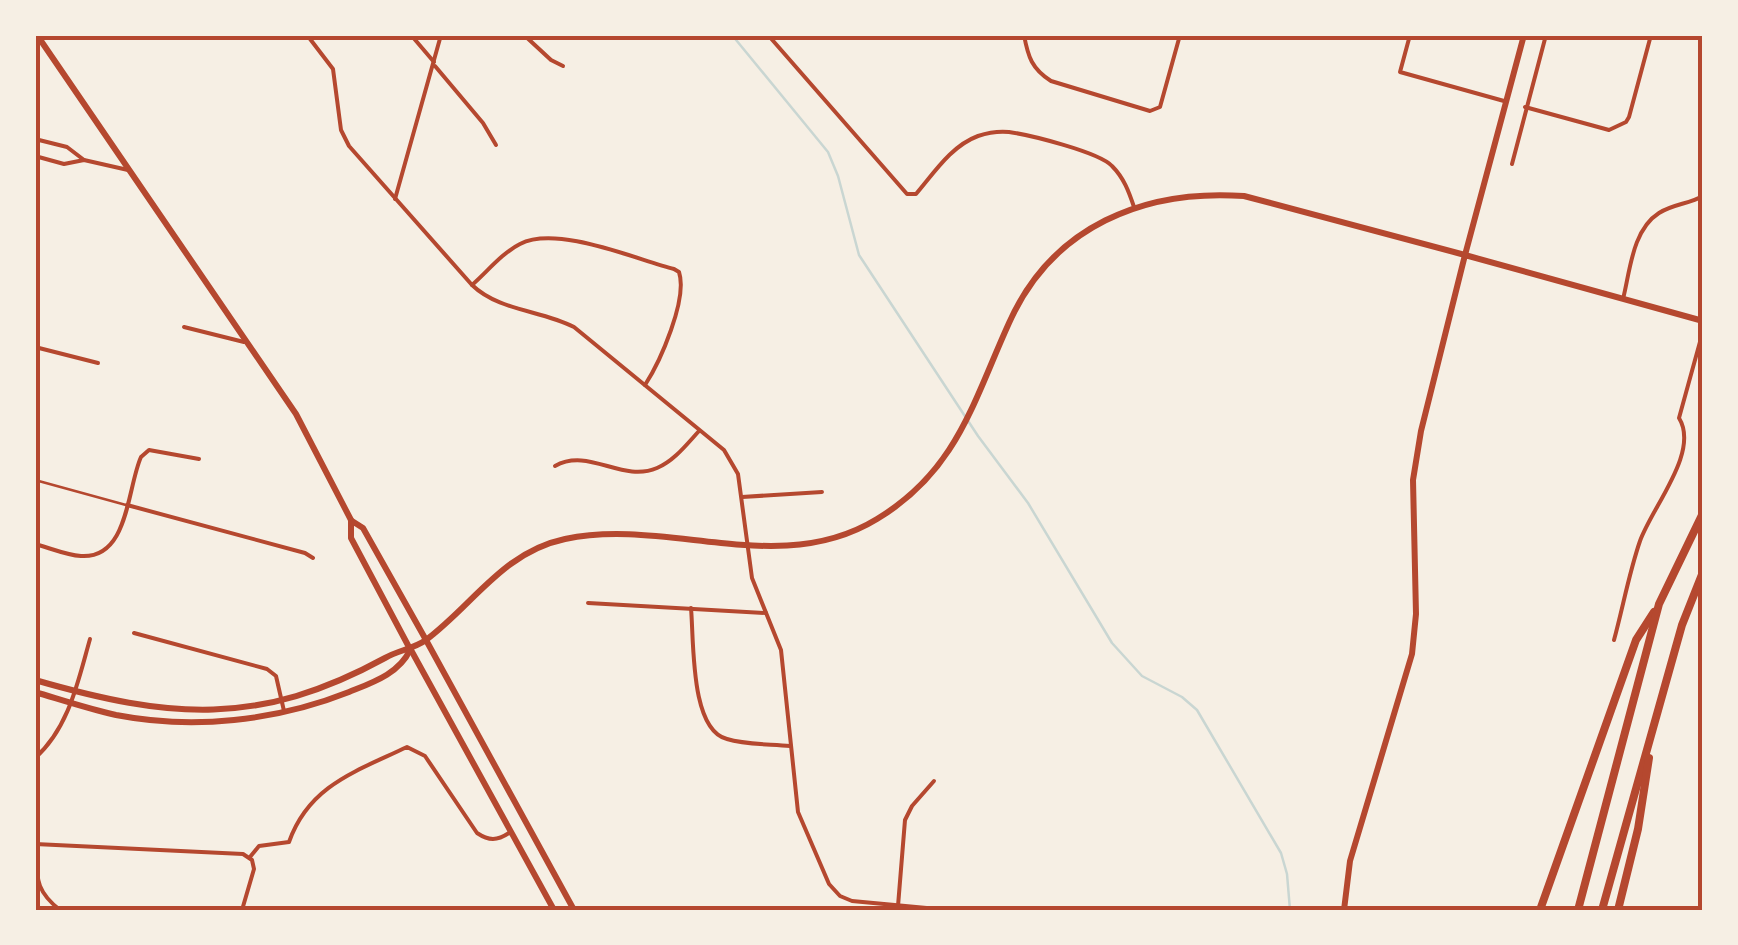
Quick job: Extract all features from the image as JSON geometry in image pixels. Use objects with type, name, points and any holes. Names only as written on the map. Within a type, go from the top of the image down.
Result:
[{"type":"highway","points":[[1537,910],[1554,876],[1636,640],[1659,604],[1703,513]]},
{"type":"highway","points":[[1602,910],[1682,625],[1703,572]]},
{"type":"highway","points":[[1578,910],[1659,604]]},
{"type":"highway","points":[[1618,910],[1638,828],[1652,736]]},
{"type":"main road","points":[[37,35],[296,414],[350,520],[351,538],[554,910]]},
{"type":"main road","points":[[1344,910],[1350,860],[1412,654],[1416,614],[1413,479],[1420,431],[1524,35]]},
{"type":"main road","points":[[35,680],[126,703],[188,711],[282,701],[337,683],[398,650],[410,649],[426,640],[502,568],[555,541],[612,535],[748,546],[818,542],[858,530],[913,494],[962,432],[1020,300],[1045,266],[1102,220],[1134,207],[1186,195],[1244,196],[1703,321]]},
{"type":"main road","points":[[350,520],[362,528],[574,910]]},
{"type":"main road","points":[[35,692],[114,714],[174,721],[227,721],[284,713],[374,682],[404,662],[410,649]]},
{"type":"street","points":[[307,35],[333,69],[341,130],[349,146],[472,285],[494,302],[554,317],[574,327],[732,460],[742,497],[752,578],[781,650],[798,812],[829,884],[840,896],[852,901],[948,910]]},
{"type":"street","points":[[412,35],[483,123],[496,145]]},
{"type":"street","points":[[395,199],[441,35]]},
{"type":"street","points":[[524,35],[563,66]]},
{"type":"street","points":[[768,35],[907,194],[916,194],[952,152],[966,142],[990,133],[1009,132],[1110,163],[1126,184],[1134,207]]},
{"type":"street","points":[[1024,35],[1028,58],[1051,81],[1156,111],[1180,35]]},
{"type":"street","points":[[1410,35],[1400,72],[1506,102]]},
{"type":"street","points":[[1512,164],[1546,35]]},
{"type":"street","points":[[1525,107],[1609,130],[1621,126],[1629,117],[1652,35]]},
{"type":"street","points":[[1685,35],[1703,38]]},
{"type":"street","points":[[35,138],[67,147],[84,160]]},
{"type":"street","points":[[35,156],[64,164],[84,160],[128,170]]},
{"type":"street","points":[[1622,299],[1637,242],[1646,226],[1655,215],[1703,197]]},
{"type":"street","points":[[472,285],[516,245],[532,239],[560,237],[679,272],[682,287],[661,361],[645,385]]},
{"type":"street","points":[[184,327],[248,344]]},
{"type":"street","points":[[1614,640],[1641,538],[1677,469],[1685,443],[1686,429],[1680,418],[1703,331]]},
{"type":"street","points":[[35,347],[98,363]]},
{"type":"street","points":[[555,466],[578,458],[634,473],[654,470],[670,461],[700,431]]},
{"type":"street","points":[[35,544],[78,556],[102,552],[110,546],[127,506],[136,468],[149,450],[199,459]]},
{"type":"street","points":[[742,497],[822,492]]},
{"type":"street","points":[[127,506],[314,558]]},
{"type":"street","points":[[588,603],[766,613]]},
{"type":"street","points":[[691,608],[700,711],[710,729],[726,739],[790,746]]},
{"type":"street","points":[[134,634],[267,668],[276,676],[284,713]]},
{"type":"street","points":[[35,758],[63,723],[90,639]]},
{"type":"street","points":[[242,910],[254,869],[251,858],[259,846],[289,842],[298,815],[336,782],[407,747],[425,756],[476,833],[486,839],[500,839],[511,832]]},
{"type":"street","points":[[898,906],[905,820],[934,781]]},
{"type":"street","points":[[35,844],[202,851],[251,858]]},
{"type":"street","points":[[35,854],[36,882],[44,898],[57,909]]},
{"type":"lane","points":[[35,480],[127,506]]},
{"type":"waterway","points":[[732,35],[828,152],[859,255],[978,436],[1028,503],[1112,643],[1142,676],[1182,697],[1197,710],[1281,853],[1290,910]]}]
